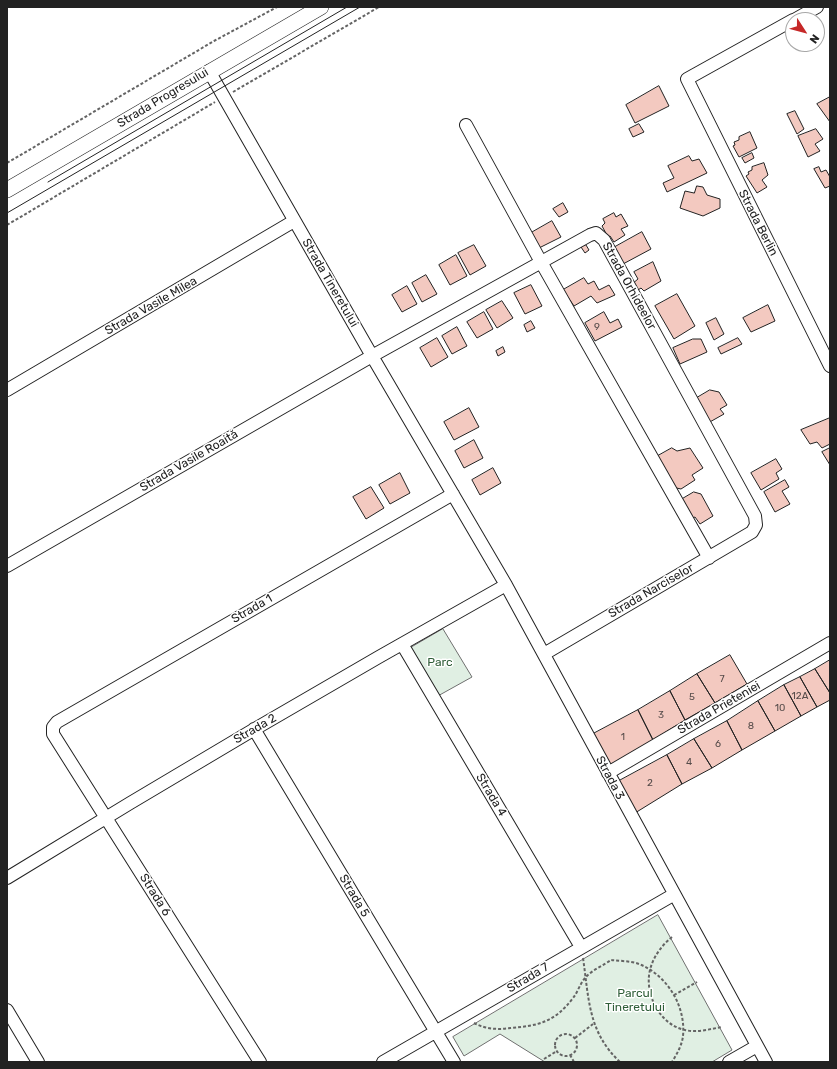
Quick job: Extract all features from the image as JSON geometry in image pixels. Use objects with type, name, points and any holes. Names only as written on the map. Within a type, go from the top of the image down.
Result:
[{"type":"main road","name":"Strada Progresului","points":[[7,190],[321,7]]},
{"type":"street","points":[[808,12],[817,7]]},
{"type":"street","name":"Strada Berlin","points":[[785,24],[687,79],[830,366]]},
{"type":"street","name":"Strada Tineretului","points":[[209,71],[294,222],[453,494]]},
{"type":"street","points":[[466,125],[541,262],[709,558]]},
{"type":"street","name":"Strada Vasile Milea","points":[[7,390],[294,222]]},
{"type":"street","name":"Strada Orhideelor","points":[[372,356],[596,233],[604,240],[755,516],[756,525]]},
{"type":"street","name":"Strada Vasile Roaită","points":[[7,566],[372,356]]},
{"type":"street","name":"Strada 3","points":[[453,494],[544,654],[673,895],[766,1062]]},
{"type":"street","name":"Strada 1","points":[[53,727],[57,722],[453,494]]},
{"type":"street","name":"Strada Narciselor","points":[[544,654],[752,532],[756,525]]},
{"type":"street","name":"Strada 2","points":[[7,878],[254,729],[506,586]]},
{"type":"street","name":"Strada Prieteniei","points":[[608,773],[830,642]]},
{"type":"street","name":"Strada 4","points":[[402,644],[581,947]]},
{"type":"street","name":"Strada 6","points":[[53,727],[53,734],[260,1062]]},
{"type":"street","name":"Strada 5","points":[[254,729],[454,1062]]},
{"type":"street","name":"Strada 7","points":[[383,1062],[436,1033],[581,947],[673,895]]},
{"type":"street","points":[[7,1010],[38,1062]]},
{"type":"street","points":[[729,1062],[757,1046]]},
{"type":"path","points":[[7,163],[214,41],[277,7]]},
{"type":"path","points":[[7,225],[379,7]]},
{"type":"path","points":[[672,937],[665,943],[656,955],[650,969],[648,980],[651,995],[657,1009],[664,1018],[683,1030],[690,1031],[722,1027]]},
{"type":"path","points":[[581,947],[593,1024],[612,1054],[620,1062]]},
{"type":"path","points":[[473,1022],[483,1028],[502,1029],[533,1027],[548,1020],[562,1010],[574,997],[586,977],[611,960],[638,964],[650,969],[662,978],[674,995],[681,1014],[683,1030],[682,1038],[672,1062]]},
{"type":"path","points":[[674,995],[697,982]]},
{"type":"path","points":[[574,1038],[593,1024]]},
{"type":"path","points":[[561,1034],[566,1034],[574,1038],[576,1048],[570,1055],[565,1056],[557,1051],[555,1042],[561,1034]]},
{"type":"path","points":[[544,1059],[557,1051]]},
{"type":"path","points":[[570,1055],[574,1062]]},
{"type":"green space","name":"Parc","points":[[443,629],[472,677],[436,697],[407,650]]},
{"type":"green space","name":"Parcul Tineretului","points":[[658,915],[732,1050],[712,1062],[545,1062],[500,1034],[464,1056],[453,1037]]},
{"type":"building","points":[[659,86],[669,106],[635,123],[626,105]]},
{"type":"building","points":[[830,97],[830,122],[817,104]]},
{"type":"building","points":[[795,111],[804,129],[797,134],[787,114]]},
{"type":"building","points":[[639,124],[644,132],[633,137],[629,129]]},
{"type":"building","points":[[816,129],[823,139],[815,144],[820,151],[808,157],[798,136]]},
{"type":"building","points":[[750,132],[757,148],[739,157],[733,146],[735,145],[734,142],[739,140],[739,137]]},
{"type":"building","points":[[752,153],[754,158],[745,163],[742,158]]},
{"type":"building","points":[[689,156],[692,161],[699,159],[707,173],[667,192],[663,183],[674,178],[668,166]]},
{"type":"building","points":[[764,163],[768,175],[762,180],[767,187],[757,193],[746,176],[749,174],[748,172],[752,170],[752,167]]},
{"type":"building","points":[[819,167],[821,172],[826,170],[830,177],[830,186],[825,188],[814,169]]},
{"type":"building","points":[[697,186],[703,187],[707,195],[720,199],[720,208],[703,216],[680,208],[685,191],[694,193]]},
{"type":"building","points":[[563,203],[568,212],[559,217],[553,209]]},
{"type":"building","points":[[614,213],[616,217],[621,214],[628,226],[621,229],[625,235],[614,242],[610,236],[608,237],[602,226],[605,223],[603,219]]},
{"type":"building","points":[[552,221],[561,237],[539,248],[531,233]]},
{"type":"building","points":[[642,232],[651,249],[623,264],[615,247]]},
{"type":"building","points":[[474,245],[486,266],[470,275],[458,253]]},
{"type":"building","points":[[586,245],[589,250],[585,253],[581,247]]},
{"type":"building","points":[[456,255],[467,276],[450,285],[439,265]]},
{"type":"building","points":[[653,262],[661,281],[644,291],[641,288],[638,290],[632,284],[638,279],[634,272]]},
{"type":"building","points":[[426,275],[437,294],[422,302],[412,283]]},
{"type":"building","points":[[584,278],[588,284],[594,281],[599,290],[609,285],[615,295],[597,303],[591,296],[574,306],[563,290]]},
{"type":"building","points":[[531,285],[542,306],[525,314],[514,293]]},
{"type":"building","points":[[407,286],[417,304],[402,312],[392,295]]},
{"type":"building","points":[[677,294],[695,326],[674,339],[655,306]]},
{"type":"building","points":[[502,301],[513,318],[497,328],[486,310]]},
{"type":"building","points":[[768,305],[775,321],[751,332],[743,318]]},
{"type":"building","points":[[484,312],[493,329],[477,338],[467,322]]},
{"type":"building","points":[[604,312],[610,323],[618,319],[622,327],[595,341],[585,323]]},
{"type":"building","points":[[716,318],[724,334],[714,340],[706,323]]},
{"type":"building","points":[[531,321],[535,328],[527,332],[524,325]]},
{"type":"building","points":[[457,327],[467,346],[452,354],[442,336]]},
{"type":"building","points":[[437,338],[448,357],[431,367],[420,348]]},
{"type":"building","points":[[738,338],[742,344],[721,354],[718,348]]},
{"type":"building","points":[[693,339],[701,339],[707,352],[680,364],[673,348]]},
{"type":"building","points":[[503,347],[505,352],[498,356],[496,351]]},
{"type":"building","points":[[710,390],[719,392],[727,405],[720,409],[724,414],[708,423],[695,399]]},
{"type":"building","points":[[469,408],[479,427],[454,440],[444,422]]},
{"type":"building","points":[[830,418],[830,444],[822,448],[817,442],[810,444],[801,430]]},
{"type":"building","points":[[474,440],[483,458],[464,468],[455,451]]},
{"type":"building","points":[[672,448],[677,451],[690,448],[703,468],[692,475],[695,480],[681,489],[672,487],[656,457]]},
{"type":"building","points":[[830,448],[830,465],[822,452]]},
{"type":"building","points":[[776,459],[782,469],[776,473],[779,479],[761,490],[751,473]]},
{"type":"building","points":[[493,468],[501,483],[480,495],[472,480]]},
{"type":"building","points":[[400,473],[410,493],[390,504],[379,485]]},
{"type":"building","points":[[785,480],[789,487],[782,491],[790,504],[775,512],[764,492]]},
{"type":"building","points":[[371,487],[384,508],[366,519],[353,497]]},
{"type":"building","points":[[694,492],[701,494],[713,516],[700,524],[695,517],[690,519],[679,501]]},
{"type":"building","points":[[730,655],[747,684],[715,703],[697,674]]},
{"type":"building","points":[[830,660],[830,693],[815,669]]},
{"type":"building","points":[[815,669],[830,693],[830,700],[817,707],[800,677]]},
{"type":"building","points":[[697,674],[715,703],[685,720],[670,691]]},
{"type":"building","points":[[800,677],[817,707],[801,716],[784,685]]},
{"type":"building","points":[[784,685],[801,716],[775,731],[758,701]]},
{"type":"building","points":[[670,691],[685,720],[653,740],[638,710]]},
{"type":"building","points":[[758,701],[775,731],[742,750],[727,721]]},
{"type":"building","points":[[638,710],[653,740],[610,766],[593,734]]},
{"type":"building","points":[[727,721],[742,750],[712,768],[694,739]]},
{"type":"building","points":[[694,739],[712,768],[682,784],[667,755]]},
{"type":"building","points":[[667,755],[682,784],[635,813],[619,781]]},
{"type":"tram line","points":[[48,182],[347,7]]},
{"type":"tram line","points":[[7,213],[360,7]]}]
